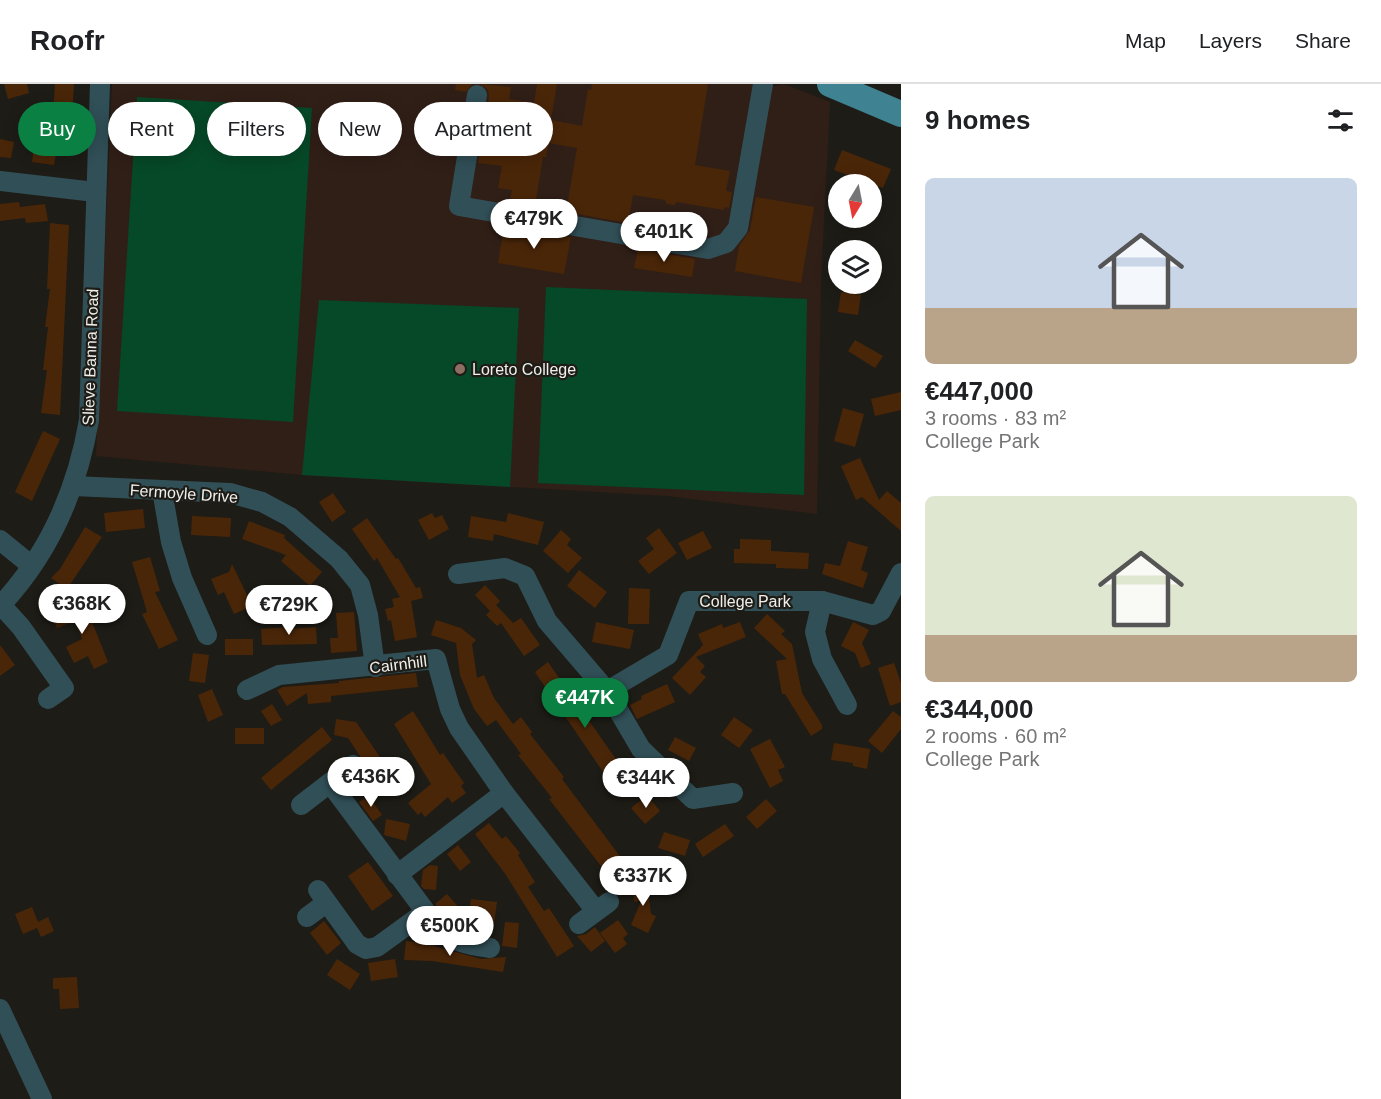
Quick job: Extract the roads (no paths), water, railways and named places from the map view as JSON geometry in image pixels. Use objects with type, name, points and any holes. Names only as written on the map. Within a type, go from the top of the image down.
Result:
[{"type":"main road","points":[[830,84],[901,114]]},
{"type":"street","name":"Slieve Banna Road","points":[[1,605],[45,547],[72,486],[83,454],[89,420],[100,84]]},
{"type":"street","points":[[477,95],[459,206],[708,249],[726,243],[738,228],[762,84]]},
{"type":"street","points":[[0,182],[95,192]]},
{"type":"street","name":"Fermoyle Drive","points":[[72,486],[230,493],[262,502],[290,517],[339,559],[360,585],[368,615],[375,667]]},
{"type":"street","points":[[162,490],[171,542],[182,578],[207,635]]},
{"type":"street","points":[[0,540],[32,566]]},
{"type":"street","points":[[458,574],[505,568],[525,576],[547,621],[607,691],[641,749],[693,799],[733,793]]},
{"type":"street","name":"College Park","points":[[607,691],[668,655],[689,601],[822,602],[873,615],[881,611],[901,573]]},
{"type":"street","points":[[822,602],[815,632],[822,659],[847,705]]},
{"type":"street","points":[[1,605],[21,627],[64,688],[48,699]]},
{"type":"street","name":"Cairnhill","points":[[246,690],[279,675],[436,659],[459,728],[504,793],[602,906],[579,924]]},
{"type":"street","points":[[301,804],[353,765]]},
{"type":"street","points":[[330,783],[424,913],[451,939],[466,945],[490,948]]},
{"type":"street","points":[[397,875],[504,793]]},
{"type":"street","points":[[308,917],[322,896],[357,944],[366,949],[377,947],[424,913]]},
{"type":"street","points":[[0,1009],[42,1099]]},
{"type":"place","name":"Loreto College","points":[[460,369]]}]
